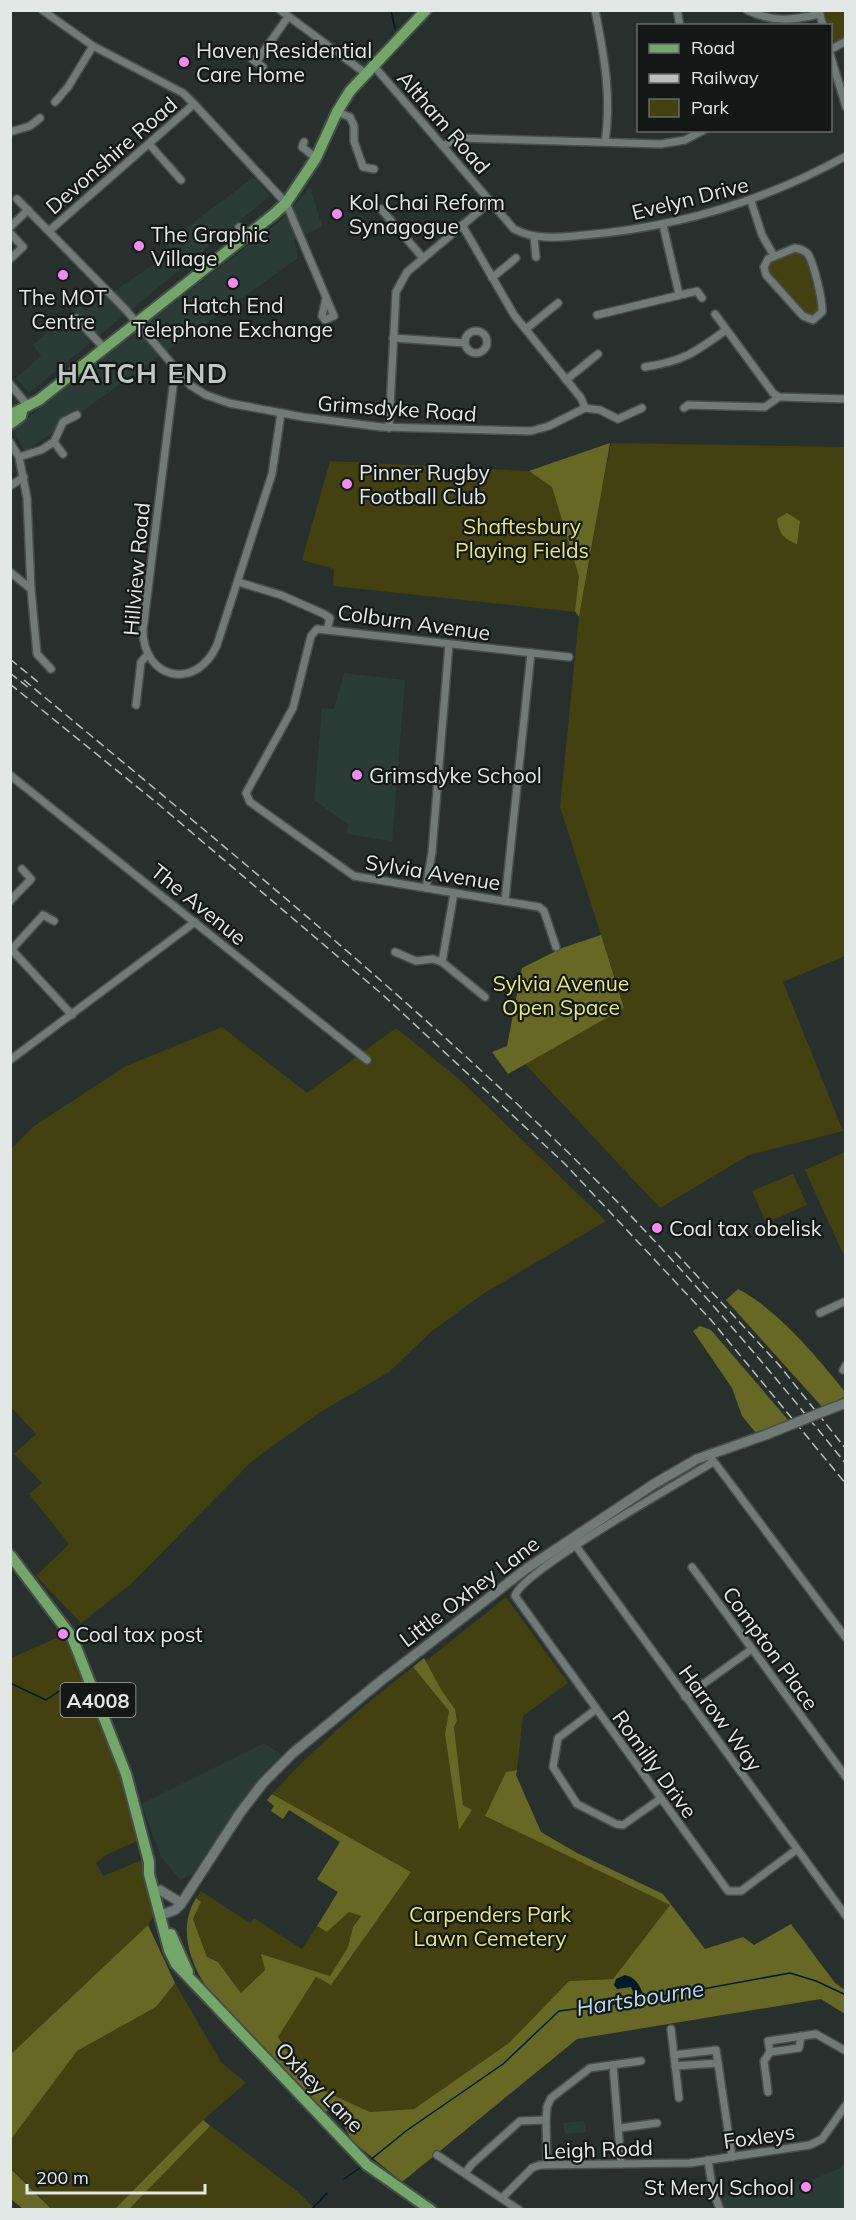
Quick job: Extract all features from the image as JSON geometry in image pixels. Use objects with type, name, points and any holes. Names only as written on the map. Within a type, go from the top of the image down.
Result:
[{"type":"main road","points":[[10,415],[26,409],[105,349],[248,237],[286,202],[316,158],[337,112],[369,69],[426,10]]},
{"type":"main road","points":[[10,424],[26,409]]},
{"type":"main road","name":"Little Oxhey Lane","points":[[162,1911],[180,1899],[240,1813],[281,1765],[382,1680],[573,1542],[683,1467],[712,1458],[846,1403]]},
{"type":"main road","name":"Oxhey Lane","points":[[10,1554],[72,1637],[126,1774],[149,1862],[149,1874],[177,1949],[192,1979],[318,2116],[366,2164],[431,2210]]},
{"type":"main road","name":"Oxhey Lane","points":[[149,1862],[156,1872],[162,1911]]},
{"type":"main road","points":[[160,1890],[180,1899]]},
{"type":"street","points":[[42,10],[93,45],[183,93],[194,104],[286,202],[326,298]]},
{"type":"street","name":"Altham Road","points":[[280,10],[369,69],[443,146],[490,202]]},
{"type":"street","points":[[595,10],[608,102],[605,142]]},
{"type":"street","points":[[747,10],[776,20],[791,21],[820,12]]},
{"type":"street","points":[[257,62],[288,17]]},
{"type":"street","points":[[832,51],[846,41]]},
{"type":"street","points":[[55,102],[68,87],[93,45]]},
{"type":"street","points":[[832,56],[846,107]]},
{"type":"street","name":"Devonshire Road","points":[[49,231],[194,104]]},
{"type":"street","points":[[337,112],[350,117],[354,126],[354,141],[363,167],[374,170]]},
{"type":"street","points":[[10,132],[30,126],[40,118]]},
{"type":"street","points":[[443,146],[457,138],[661,144],[685,140],[700,132]]},
{"type":"street","points":[[304,142],[302,147],[316,158]]},
{"type":"street","points":[[149,144],[181,180]]},
{"type":"street","name":"Evelyn Drive","points":[[534,237],[616,232],[663,225],[751,201],[846,156]]},
{"type":"street","name":"Grimsdyke Road","points":[[16,199],[137,324],[190,385],[206,395],[229,403],[281,413],[342,424],[389,428],[531,432],[549,426],[585,408]]},
{"type":"street","points":[[751,201],[762,235],[774,256]]},
{"type":"street","points":[[389,428],[396,292],[407,272],[490,202],[514,229],[534,237],[536,257]]},
{"type":"street","points":[[381,209],[423,258]]},
{"type":"street","points":[[10,227],[28,210]]},
{"type":"street","points":[[462,225],[492,278],[526,329],[581,398],[585,408],[600,410],[618,419],[642,408]]},
{"type":"street","points":[[663,225],[679,294]]},
{"type":"street","points":[[239,227],[248,237]]},
{"type":"street","points":[[10,232],[23,247],[10,259]]},
{"type":"street","points":[[795,248],[803,249],[809,256],[823,307],[819,317],[813,320],[803,316],[766,274],[764,267],[768,259],[774,256],[795,248]]},
{"type":"street","points":[[492,278],[516,258]]},
{"type":"street","points":[[597,315],[697,291],[702,298]]},
{"type":"street","points":[[526,329],[558,303]]},
{"type":"street","points":[[715,314],[773,393],[779,397],[846,399]]},
{"type":"street","points":[[76,318],[105,349]]},
{"type":"street","points":[[645,367],[676,362],[691,356],[726,330]]},
{"type":"street","points":[[393,338],[465,343]]},
{"type":"street","points":[[566,380],[598,354]]},
{"type":"street","name":"Hillview Road","points":[[179,373],[174,379],[144,619],[143,642],[148,654],[164,670],[177,675],[189,674],[204,667],[217,645],[272,474],[281,413]]},
{"type":"street","points":[[10,384],[26,409]]},
{"type":"street","points":[[684,408],[688,405],[765,407],[779,397]]},
{"type":"street","points":[[19,457],[41,450],[54,442],[63,422],[77,415]]},
{"type":"street","points":[[54,442],[63,454]]},
{"type":"street","points":[[11,443],[19,457],[24,477],[30,524],[30,589],[37,654],[51,669]]},
{"type":"street","points":[[10,486],[24,477]]},
{"type":"street","points":[[10,572],[30,589]]},
{"type":"street","name":"Colburn Avenue","points":[[238,582],[281,595],[324,614],[330,618],[327,630],[569,657]]},
{"type":"street","name":"Sylvia Avenue","points":[[327,630],[313,631],[293,708],[247,789],[247,798],[345,872],[354,876],[539,907],[544,911],[556,947]]},
{"type":"street","points":[[426,888],[432,852],[449,644]]},
{"type":"street","points":[[505,901],[531,653]]},
{"type":"street","points":[[136,705],[141,662],[148,654]]},
{"type":"street","name":"The Avenue","points":[[10,775],[367,1059]]},
{"type":"street","points":[[10,901],[31,879],[22,869]]},
{"type":"street","points":[[442,962],[454,893]]},
{"type":"street","points":[[54,921],[44,915],[11,949],[72,1015]]},
{"type":"street","points":[[10,1060],[195,922]]},
{"type":"street","points":[[395,952],[416,961],[433,959],[442,962],[485,997]]},
{"type":"street","points":[[820,1313],[846,1301]]},
{"type":"street","points":[[712,1458],[846,1638]]},
{"type":"street","name":"Little Oxhey Lane","points":[[518,1587],[573,1542]]},
{"type":"street","name":"Harrow Way","points":[[573,1542],[846,1916]]},
{"type":"street","name":"Compton Place","points":[[692,1567],[846,1777]]},
{"type":"street","name":"Romilly Drive","points":[[518,1587],[515,1596],[518,1603],[725,1888],[731,1893],[741,1891],[796,1850]]},
{"type":"street","points":[[685,1697],[752,1649]]},
{"type":"street","points":[[595,1710],[561,1736],[556,1743],[553,1770],[575,1801],[620,1825],[628,1823],[660,1799]]},
{"type":"street","points":[[671,2029],[678,2097]]},
{"type":"street","points":[[768,2092],[764,2061],[770,2052],[768,2041],[816,2034],[846,2051]]},
{"type":"street","points":[[770,2052],[799,2048],[801,2036]]},
{"type":"street","points":[[674,2055],[716,2050],[732,2157]]},
{"type":"street","points":[[547,2164],[546,2120],[549,2100],[590,2068],[641,2061]]},
{"type":"street","points":[[675,2066],[718,2063]]},
{"type":"street","points":[[612,2065],[620,2128],[621,2164]]},
{"type":"street","name":"Foxleys","points":[[720,2210],[713,2191],[708,2160],[815,2144],[822,2139],[846,2105]]},
{"type":"street","points":[[465,2174],[471,2164],[520,2121],[546,2120]]},
{"type":"street","points":[[620,2128],[657,2123]]},
{"type":"street","points":[[437,2155],[519,2210]]},
{"type":"street","name":"Leigh Rodd","points":[[502,2198],[532,2168],[547,2164],[621,2164],[708,2160]]},
{"type":"shaded area","points":[[254,177],[270,196],[29,393],[16,378],[41,356],[33,345],[79,305],[86,310],[160,260],[171,239]]},
{"type":"shaded area","points":[[310,187],[322,226],[294,240],[298,258],[25,452],[13,430],[134,330],[150,321],[284,218]]},
{"type":"shaded area","name":"Grimsdyke School","points":[[344,673],[405,680],[392,841],[347,834],[348,824],[314,800],[322,708],[334,709]]},
{"type":"shaded area","points":[[264,1743],[282,1755],[278,1763],[238,1811],[192,1874],[180,1880],[161,1857],[141,1804]]},
{"type":"shaded area","points":[[584,2121],[586,2132],[565,2134],[563,2123]]},
{"type":"shaded area","name":"St Meryl School","points":[[845,2163],[845,2209],[725,2209],[720,2194],[814,2179],[840,2168]]},
{"type":"green space","points":[[819,11],[845,11],[845,41],[832,49],[832,24],[823,24]]},
{"type":"green space","points":[[797,251],[805,255],[820,308],[816,316],[805,316],[768,272],[770,262]]},
{"type":"green space","name":"Shaftesbury Playing Fields","points":[[610,443],[600,500],[611,443],[845,447],[845,956],[783,982],[843,1131],[749,1155],[660,1208],[525,1064],[624,1007],[560,807],[579,617],[596,525],[576,612],[333,586],[334,569],[302,560],[330,461],[529,471]]},
{"type":"green space","points":[[610,443],[579,617],[575,611],[579,576],[552,487],[529,471]]},
{"type":"green space","points":[[787,513],[800,521],[797,544],[785,538],[779,528],[777,519]]},
{"type":"green space","name":"Sylvia Avenue Open Space","points":[[601,935],[624,1008],[508,1074],[492,1052],[507,1046],[522,968],[562,948]]},
{"type":"green space","points":[[222,1027],[307,1093],[396,1028],[459,1079],[606,1221],[483,1294],[432,1331],[389,1372],[319,1413],[252,1461],[130,1585],[81,1623],[36,1576],[69,1544],[29,1494],[42,1483],[14,1454],[36,1434],[11,1407],[11,1149],[34,1126],[126,1066]]},
{"type":"green space","points":[[845,1152],[846,1256],[844,1256],[805,1170]]},
{"type":"green space","points":[[793,1174],[807,1205],[766,1223],[752,1191]]},
{"type":"green space","points":[[738,1289],[767,1308],[796,1335],[845,1392],[845,1396],[824,1409],[726,1300]]},
{"type":"green space","points":[[700,1326],[711,1330],[789,1421],[756,1433],[742,1416],[732,1388],[693,1331]]},
{"type":"green space","points":[[700,1462],[704,1463],[580,1539],[580,1536]]},
{"type":"green space","name":"Carpenders Park Lawn Cemetery","points":[[506,1597],[568,1683],[523,1716],[517,1770],[506,1772],[485,1816],[670,1905],[613,1979],[569,1981],[509,2043],[414,2109],[370,2112],[324,2091],[301,2073],[278,2037],[316,1977],[331,1985],[411,1872],[272,1794],[340,1728],[413,1667],[449,1711],[445,1734],[459,1829],[471,1810],[463,1805],[454,1727],[457,1721],[455,1709],[442,1691],[426,1661]]},
{"type":"green space","points":[[68,1633],[119,1759],[137,1841],[106,1855],[96,1863],[103,1876],[142,1860],[155,1914],[148,1925],[11,2054],[11,1658]]},
{"type":"green space","points":[[424,1658],[455,1709],[457,1721],[454,1727],[463,1805],[472,1810],[459,1830],[445,1734],[449,1711],[413,1667]]},
{"type":"green space","points":[[517,1770],[516,1775],[541,1832],[577,1853],[663,1894],[705,1949],[743,1937],[754,1945],[791,1924],[835,1983],[845,1990],[845,2014],[821,1999],[577,2039],[402,2182],[351,2140],[335,2103],[325,2113],[213,1997],[193,1962],[189,1949],[187,1923],[190,1911],[196,1898],[201,1902],[193,1919],[207,1957],[218,1962],[241,1993],[265,1970],[261,1954],[330,1976],[348,1947],[353,1927],[361,1916],[349,1912],[327,1932],[317,1926],[338,1892],[317,1879],[340,1842],[289,1810],[283,1819],[271,1811],[274,1806],[267,1800],[272,1794],[411,1872],[331,1985],[316,1977],[278,2037],[302,2073],[324,2091],[370,2112],[414,2109],[509,2043],[569,1981],[613,1979],[670,1905],[485,1816],[506,1772]]},
{"type":"green space","points":[[201,1891],[250,1923],[254,1918],[302,1949],[317,1926],[327,1932],[349,1912],[361,1915],[353,1927],[348,1947],[330,1976],[262,1955],[265,1970],[241,1993],[218,1962],[207,1957],[193,1919],[201,1902],[196,1898]]},
{"type":"green space","points":[[148,1925],[175,1983],[156,2007],[77,2051],[11,2139],[11,2054]]},
{"type":"green space","points":[[175,1983],[221,2062],[246,2083],[203,2120],[297,2191],[315,2209],[51,2209],[11,2168],[10,2139],[77,2051],[156,2007]]},
{"type":"green space","points":[[203,2120],[210,2126],[129,2209],[115,2209]]},
{"type":"green space","points":[[10,2168],[51,2209],[23,2209],[11,2199]]},
{"type":"water","points":[[625,1975],[634,1979],[641,1989],[642,1992],[637,2001],[631,1987],[617,1989],[614,1985],[616,1979]]},
{"type":"waterway","points":[[391,10],[395,29]]},
{"type":"waterway","points":[[10,1683],[46,1700],[68,1685]]},
{"type":"waterway","name":"Hartsbourne","points":[[369,2161],[406,2131],[503,2064],[559,2011],[637,2001],[790,1973],[816,1981],[846,1995]]},
{"type":"waterway","name":"Hartsbourne","points":[[344,2179],[363,2166]]},
{"type":"waterway","name":"Hartsbourne","points":[[311,2210],[327,2193]]},
{"type":"railway","points":[[10,659],[38,682]]},
{"type":"railway","points":[[10,673],[29,688]]},
{"type":"railway","points":[[24,680],[358,961],[552,1137],[630,1215],[704,1296],[846,1464]]},
{"type":"railway","points":[[10,684],[157,803],[383,995],[565,1164],[711,1320],[846,1484]]},
{"type":"railway","points":[[675,1252],[779,1365],[846,1449]]},
{"type":"place","name":"Haven Residential Care Home","points":[[184,62]]},
{"type":"place","name":"Kol Chai Reform Synagogue","points":[[337,214]]},
{"type":"place","name":"The Graphic Village","points":[[139,246]]},
{"type":"place","name":"The MOT Centre","points":[[63,275]]},
{"type":"place","name":"Hatch End Telephone Exchange","points":[[233,283]]},
{"type":"place","name":"Pinner Rugby Football Club","points":[[347,484]]},
{"type":"place","name":"Grimsdyke School","points":[[357,775]]},
{"type":"place","name":"Coal tax obelisk","points":[[657,1228]]},
{"type":"place","name":"Coal tax post","points":[[63,1634]]},
{"type":"place","name":"St Meryl School","points":[[806,2187]]},
{"type":"district","name":"HATCH END","points":[[143,373]]}]
